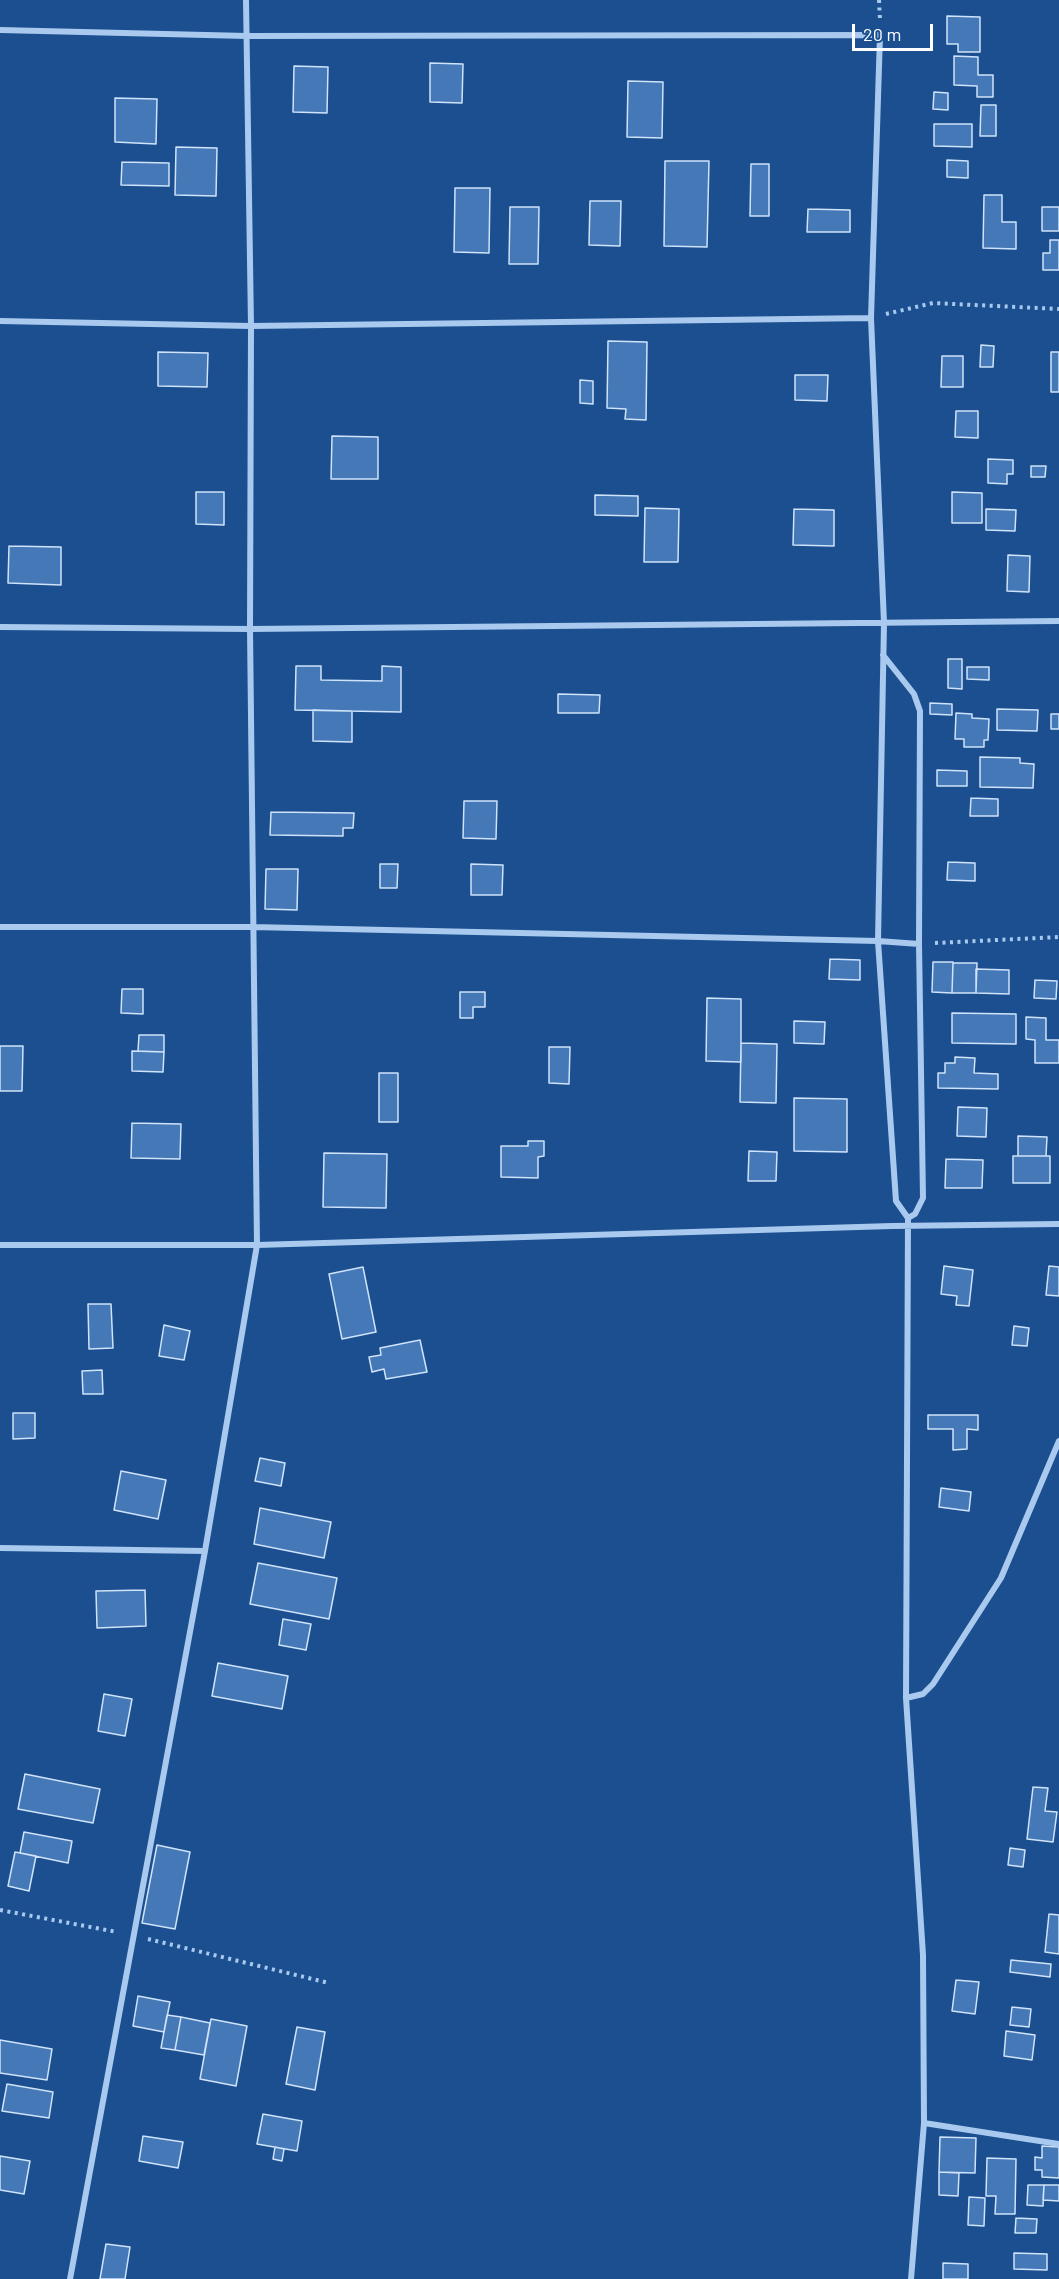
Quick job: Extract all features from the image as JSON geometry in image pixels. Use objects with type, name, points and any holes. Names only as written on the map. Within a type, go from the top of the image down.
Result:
[{"type":"street","points":[[70,2279],[205,1551],[256,1245],[250,629],[251,326],[246,0]]},
{"type":"street","points":[[0,30],[247,36],[880,34],[871,318],[884,623],[878,941],[896,1201],[908,1218],[906,1698],[923,1955],[924,2122],[911,2279]]},
{"type":"street","points":[[0,321],[251,326],[871,318]]},
{"type":"street","points":[[0,627],[250,629],[1059,621]]},
{"type":"street","points":[[883,655],[914,694],[920,711],[919,944],[923,1198],[915,1214],[908,1218]]},
{"type":"street","points":[[0,927],[252,927],[878,941],[919,944]]},
{"type":"street","points":[[0,1245],[256,1245],[908,1226],[1059,1224]]},
{"type":"street","points":[[906,1698],[923,1694],[933,1684],[1001,1578],[1059,1442]]},
{"type":"street","points":[[0,1548],[205,1551]]},
{"type":"street","points":[[924,2122],[1059,2144]]},
{"type":"path","points":[[871,318],[933,303],[1059,309]]},
{"type":"path","points":[[919,944],[1059,937]]},
{"type":"path","points":[[0,1910],[134,1936],[329,1983]]},
{"type":"building","points":[[947,16],[980,17],[980,52],[958,52],[958,44],[947,44]]},
{"type":"building","points":[[954,56],[978,57],[978,75],[993,75],[993,97],[977,97],[977,86],[954,85]]},
{"type":"building","points":[[430,63],[463,64],[462,103],[430,102]]},
{"type":"building","points":[[294,66],[328,67],[327,113],[293,112]]},
{"type":"building","points":[[628,81],[663,82],[662,138],[627,137]]},
{"type":"building","points":[[934,92],[948,93],[948,110],[933,109]]},
{"type":"building","points":[[115,98],[157,99],[156,144],[115,142]]},
{"type":"building","points":[[981,105],[996,105],[996,136],[980,136]]},
{"type":"building","points":[[934,124],[972,124],[972,147],[934,146]]},
{"type":"building","points":[[176,147],[217,148],[216,196],[175,195]]},
{"type":"building","points":[[947,160],[968,161],[968,178],[947,177]]},
{"type":"building","points":[[665,161],[709,161],[707,247],[664,246]]},
{"type":"building","points":[[122,162],[169,163],[169,186],[121,185]]},
{"type":"building","points":[[751,164],[769,164],[769,216],[750,216]]},
{"type":"building","points":[[455,188],[490,188],[489,253],[454,252]]},
{"type":"building","points":[[984,195],[1002,195],[1002,222],[1016,222],[1016,249],[983,248]]},
{"type":"building","points":[[590,201],[621,201],[620,246],[589,245]]},
{"type":"building","points":[[510,207],[539,207],[538,264],[509,264]]},
{"type":"building","points":[[1042,207],[1059,207],[1059,231],[1042,231]]},
{"type":"building","points":[[808,209],[850,210],[850,232],[807,232]]},
{"type":"building","points":[[1050,240],[1059,240],[1059,270],[1043,270],[1043,253],[1050,253]]},
{"type":"building","points":[[608,341],[647,342],[646,420],[625,419],[626,409],[607,408]]},
{"type":"building","points":[[981,345],[994,346],[993,367],[980,367]]},
{"type":"building","points":[[158,352],[208,353],[207,387],[158,386]]},
{"type":"building","points":[[1051,352],[1059,352],[1059,392],[1051,392]]},
{"type":"building","points":[[942,356],[963,356],[963,387],[941,387]]},
{"type":"building","points":[[795,375],[828,375],[827,401],[795,400]]},
{"type":"building","points":[[580,380],[593,381],[593,404],[580,403]]},
{"type":"building","points":[[956,411],[978,411],[978,438],[955,437]]},
{"type":"building","points":[[332,436],[378,437],[378,479],[331,479]]},
{"type":"building","points":[[988,459],[1013,460],[1013,474],[1007,474],[1007,484],[988,483]]},
{"type":"building","points":[[1031,466],[1046,466],[1045,477],[1031,477]]},
{"type":"building","points":[[196,492],[224,492],[224,525],[196,524]]},
{"type":"building","points":[[952,492],[982,493],[982,523],[952,523]]},
{"type":"building","points":[[595,495],[638,496],[638,516],[595,515]]},
{"type":"building","points":[[645,508],[679,509],[678,562],[644,562]]},
{"type":"building","points":[[794,509],[834,510],[834,546],[793,545]]},
{"type":"building","points":[[986,509],[1016,510],[1015,531],[986,530]]},
{"type":"building","points":[[9,546],[61,547],[61,585],[8,583]]},
{"type":"building","points":[[1008,555],[1030,556],[1029,592],[1007,591]]},
{"type":"building","points":[[948,659],[962,659],[962,689],[948,688]]},
{"type":"building","points":[[296,666],[321,666],[321,680],[382,681],[382,666],[401,667],[401,712],[295,710]]},
{"type":"building","points":[[967,667],[989,667],[989,680],[967,679]]},
{"type":"building","points":[[558,694],[600,695],[599,713],[558,713]]},
{"type":"building","points":[[930,703],[952,704],[952,715],[930,714]]},
{"type":"building","points":[[997,709],[1038,710],[1037,731],[997,730]]},
{"type":"building","points":[[313,710],[352,711],[352,742],[313,741]]},
{"type":"building","points":[[956,713],[972,714],[972,718],[989,719],[988,740],[984,740],[984,747],[964,747],[964,739],[955,739]]},
{"type":"building","points":[[1051,714],[1059,714],[1059,729],[1051,729]]},
{"type":"building","points":[[980,757],[1020,758],[1020,763],[1034,764],[1033,788],[980,787]]},
{"type":"building","points":[[937,770],[967,771],[967,786],[937,786]]},
{"type":"building","points":[[971,798],[998,799],[998,816],[970,816]]},
{"type":"building","points":[[464,801],[497,801],[496,839],[463,838]]},
{"type":"building","points":[[271,812],[354,813],[353,828],[343,828],[343,836],[270,835]]},
{"type":"building","points":[[948,862],[975,863],[975,881],[947,880]]},
{"type":"building","points":[[380,864],[398,864],[397,888],[380,888]]},
{"type":"building","points":[[471,864],[503,865],[502,895],[471,895]]},
{"type":"building","points":[[266,869],[298,869],[297,910],[265,909]]},
{"type":"building","points":[[830,959],[860,960],[860,980],[829,979]]},
{"type":"building","points":[[933,962],[953,962],[952,993],[932,992]]},
{"type":"building","points":[[953,963],[977,963],[976,993],[952,993]]},
{"type":"building","points":[[976,969],[1009,970],[1009,994],[976,993]]},
{"type":"building","points":[[1035,980],[1057,981],[1056,999],[1034,998]]},
{"type":"building","points":[[122,989],[143,989],[143,1014],[121,1013]]},
{"type":"building","points":[[460,992],[485,992],[485,1007],[473,1007],[473,1018],[460,1018]]},
{"type":"building","points":[[707,998],[741,999],[741,1062],[706,1061]]},
{"type":"building","points":[[952,1013],[1016,1014],[1016,1044],[952,1043]]},
{"type":"building","points":[[1026,1017],[1046,1018],[1046,1040],[1059,1040],[1059,1063],[1035,1063],[1035,1040],[1026,1039]]},
{"type":"building","points":[[794,1021],[825,1022],[824,1044],[794,1043]]},
{"type":"building","points":[[139,1035],[164,1035],[164,1052],[138,1051]]},
{"type":"building","points":[[741,1043],[777,1044],[776,1103],[740,1102]]},
{"type":"building","points":[[0,1046],[23,1046],[22,1091],[0,1091]]},
{"type":"building","points":[[549,1047],[570,1047],[569,1084],[549,1083]]},
{"type":"building","points":[[132,1051],[164,1052],[163,1072],[132,1071]]},
{"type":"building","points":[[955,1057],[975,1058],[974,1073],[998,1074],[998,1089],[938,1088],[938,1073],[945,1073],[945,1063],[955,1063]]},
{"type":"building","points":[[379,1073],[398,1073],[398,1122],[379,1122]]},
{"type":"building","points":[[794,1098],[847,1099],[847,1152],[794,1151]]},
{"type":"building","points":[[958,1107],[987,1108],[986,1137],[957,1136]]},
{"type":"building","points":[[132,1123],[181,1124],[180,1159],[131,1158]]},
{"type":"building","points":[[1018,1136],[1047,1137],[1046,1156],[1018,1156]]},
{"type":"building","points":[[528,1141],[544,1141],[544,1156],[538,1157],[538,1178],[501,1177],[501,1146],[528,1146]]},
{"type":"building","points":[[749,1151],[777,1152],[776,1181],[748,1181]]},
{"type":"building","points":[[324,1153],[387,1154],[386,1208],[323,1207]]},
{"type":"building","points":[[1013,1156],[1050,1156],[1050,1183],[1013,1183]]},
{"type":"building","points":[[946,1159],[983,1160],[982,1188],[945,1188]]},
{"type":"building","points":[[944,1266],[973,1270],[969,1306],[956,1305],[957,1296],[941,1294]]},
{"type":"building","points":[[1049,1266],[1059,1267],[1059,1296],[1046,1295]]},
{"type":"building","points":[[363,1267],[376,1332],[342,1339],[329,1274]]},
{"type":"building","points":[[88,1304],[111,1304],[113,1348],[89,1349]]},
{"type":"building","points":[[164,1325],[190,1331],[184,1360],[159,1356]]},
{"type":"building","points":[[1014,1326],[1029,1328],[1027,1346],[1012,1345]]},
{"type":"building","points":[[420,1340],[427,1372],[386,1379],[384,1369],[372,1372],[369,1357],[381,1355],[380,1348]]},
{"type":"building","points":[[102,1370],[103,1394],[83,1394],[82,1371]]},
{"type":"building","points":[[13,1413],[35,1413],[35,1438],[13,1439]]},
{"type":"building","points":[[928,1415],[978,1415],[978,1430],[967,1429],[967,1449],[953,1450],[953,1429],[928,1429]]},
{"type":"building","points":[[260,1458],[285,1463],[281,1486],[255,1481]]},
{"type":"building","points":[[121,1471],[166,1480],[158,1519],[114,1510]]},
{"type":"building","points":[[941,1488],[971,1492],[969,1511],[939,1507]]},
{"type":"building","points":[[260,1508],[331,1522],[324,1558],[254,1544]]},
{"type":"building","points":[[258,1563],[337,1578],[329,1619],[250,1604]]},
{"type":"building","points":[[145,1590],[146,1626],[97,1628],[96,1591]]},
{"type":"building","points":[[283,1619],[311,1624],[306,1650],[279,1645]]},
{"type":"building","points":[[218,1663],[288,1676],[282,1709],[212,1696]]},
{"type":"building","points":[[104,1694],[132,1699],[125,1736],[98,1731]]},
{"type":"building","points":[[25,1774],[100,1789],[93,1823],[18,1809]]},
{"type":"building","points":[[1033,1787],[1048,1788],[1045,1811],[1057,1812],[1053,1842],[1027,1839]]},
{"type":"building","points":[[24,1832],[72,1841],[68,1863],[20,1853]]},
{"type":"building","points":[[157,1845],[190,1852],[175,1929],[142,1923]]},
{"type":"building","points":[[1010,1848],[1025,1850],[1023,1867],[1008,1865]]},
{"type":"building","points":[[15,1852],[36,1856],[29,1891],[8,1886]]},
{"type":"building","points":[[1049,1914],[1059,1915],[1059,1954],[1045,1952]]},
{"type":"building","points":[[1011,1960],[1051,1964],[1050,1977],[1010,1972]]},
{"type":"building","points":[[956,1980],[979,1982],[975,2014],[952,2011]]},
{"type":"building","points":[[138,1996],[170,2002],[164,2032],[133,2026]]},
{"type":"building","points":[[1012,2007],[1031,2009],[1029,2027],[1010,2025]]},
{"type":"building","points":[[167,2015],[181,2017],[175,2050],[161,2048]]},
{"type":"building","points":[[181,2017],[210,2023],[204,2055],[175,2050]]},
{"type":"building","points":[[211,2019],[247,2026],[236,2086],[200,2079]]},
{"type":"building","points":[[297,2027],[325,2032],[315,2090],[286,2084]]},
{"type":"building","points":[[1006,2031],[1035,2035],[1032,2060],[1004,2056]]},
{"type":"building","points":[[0,2040],[52,2049],[47,2080],[0,2073]]},
{"type":"building","points":[[7,2084],[53,2092],[49,2118],[2,2111]]},
{"type":"building","points":[[263,2114],[302,2121],[297,2151],[257,2144]]},
{"type":"building","points":[[143,2136],[183,2142],[178,2168],[139,2161]]},
{"type":"building","points":[[940,2137],[976,2138],[975,2173],[939,2172]]},
{"type":"building","points":[[1042,2146],[1059,2147],[1059,2178],[1042,2177],[1042,2170],[1035,2170],[1035,2157],[1042,2158]]},
{"type":"building","points":[[275,2147],[284,2149],[282,2161],[273,2159]]},
{"type":"building","points":[[0,2156],[30,2161],[24,2194],[0,2190]]},
{"type":"building","points":[[987,2158],[1016,2159],[1015,2214],[995,2214],[996,2196],[986,2196]]},
{"type":"building","points":[[939,2172],[959,2173],[958,2196],[939,2195]]},
{"type":"building","points":[[1028,2185],[1044,2185],[1043,2206],[1027,2205]]},
{"type":"building","points":[[1044,2185],[1059,2185],[1059,2201],[1043,2200]]},
{"type":"building","points":[[969,2197],[985,2198],[984,2226],[968,2225]]},
{"type":"building","points":[[1016,2218],[1037,2219],[1036,2233],[1015,2233]]},
{"type":"building","points":[[106,2244],[130,2247],[125,2279],[100,2279]]},
{"type":"building","points":[[1014,2253],[1047,2254],[1047,2270],[1014,2269]]},
{"type":"building","points":[[943,2263],[968,2264],[968,2279],[943,2279]]}]
